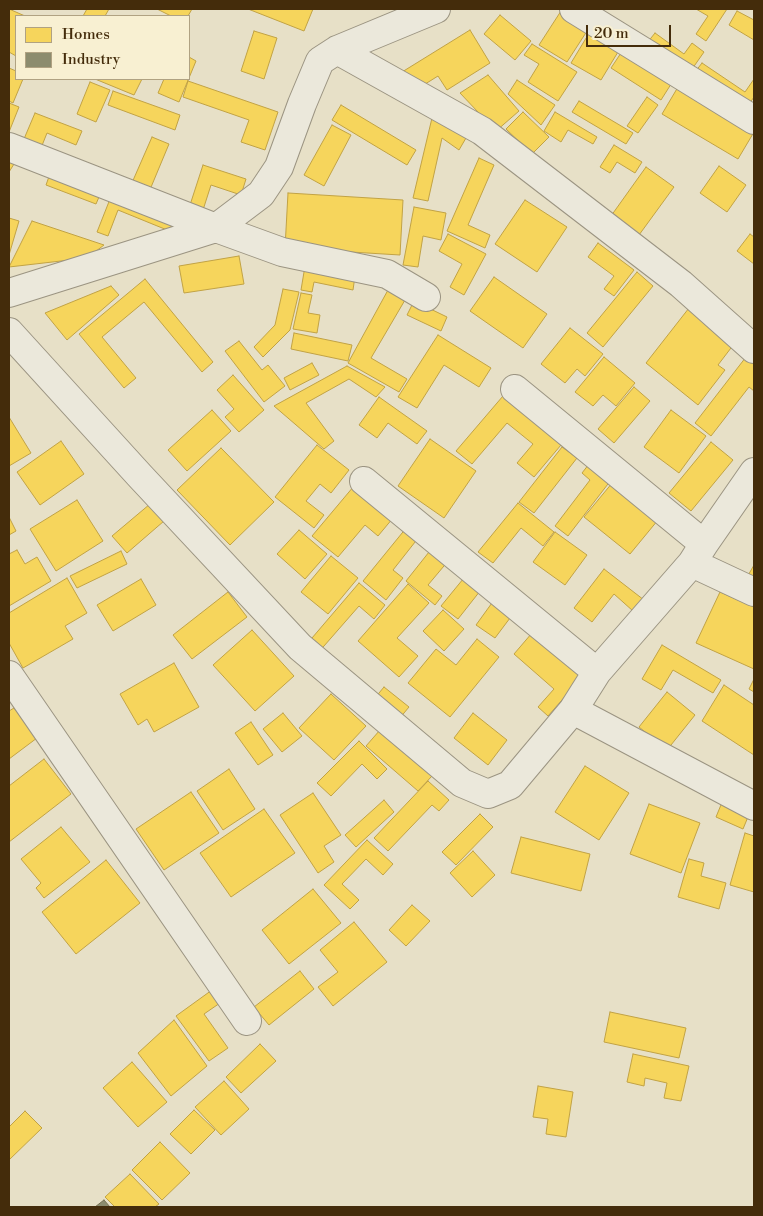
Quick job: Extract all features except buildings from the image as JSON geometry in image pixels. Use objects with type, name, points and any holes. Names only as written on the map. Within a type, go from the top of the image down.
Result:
[{"type":"street","points":[[9,293],[216,228],[261,194],[279,167],[320,61],[337,50],[436,9]]},
{"type":"street","points":[[574,9],[754,120]]},
{"type":"street","points":[[337,50],[482,131],[681,284],[754,349]]},
{"type":"street","points":[[9,147],[282,252],[387,274],[426,297]]},
{"type":"street","points":[[9,332],[300,647],[462,782],[488,794],[510,785],[573,710],[597,672],[698,554],[754,472]]},
{"type":"street","points":[[515,389],[698,554],[754,592]]},
{"type":"street","points":[[364,481],[597,672]]},
{"type":"street","points":[[9,675],[247,1021]]},
{"type":"street","points":[[573,710],[754,806]]}]
